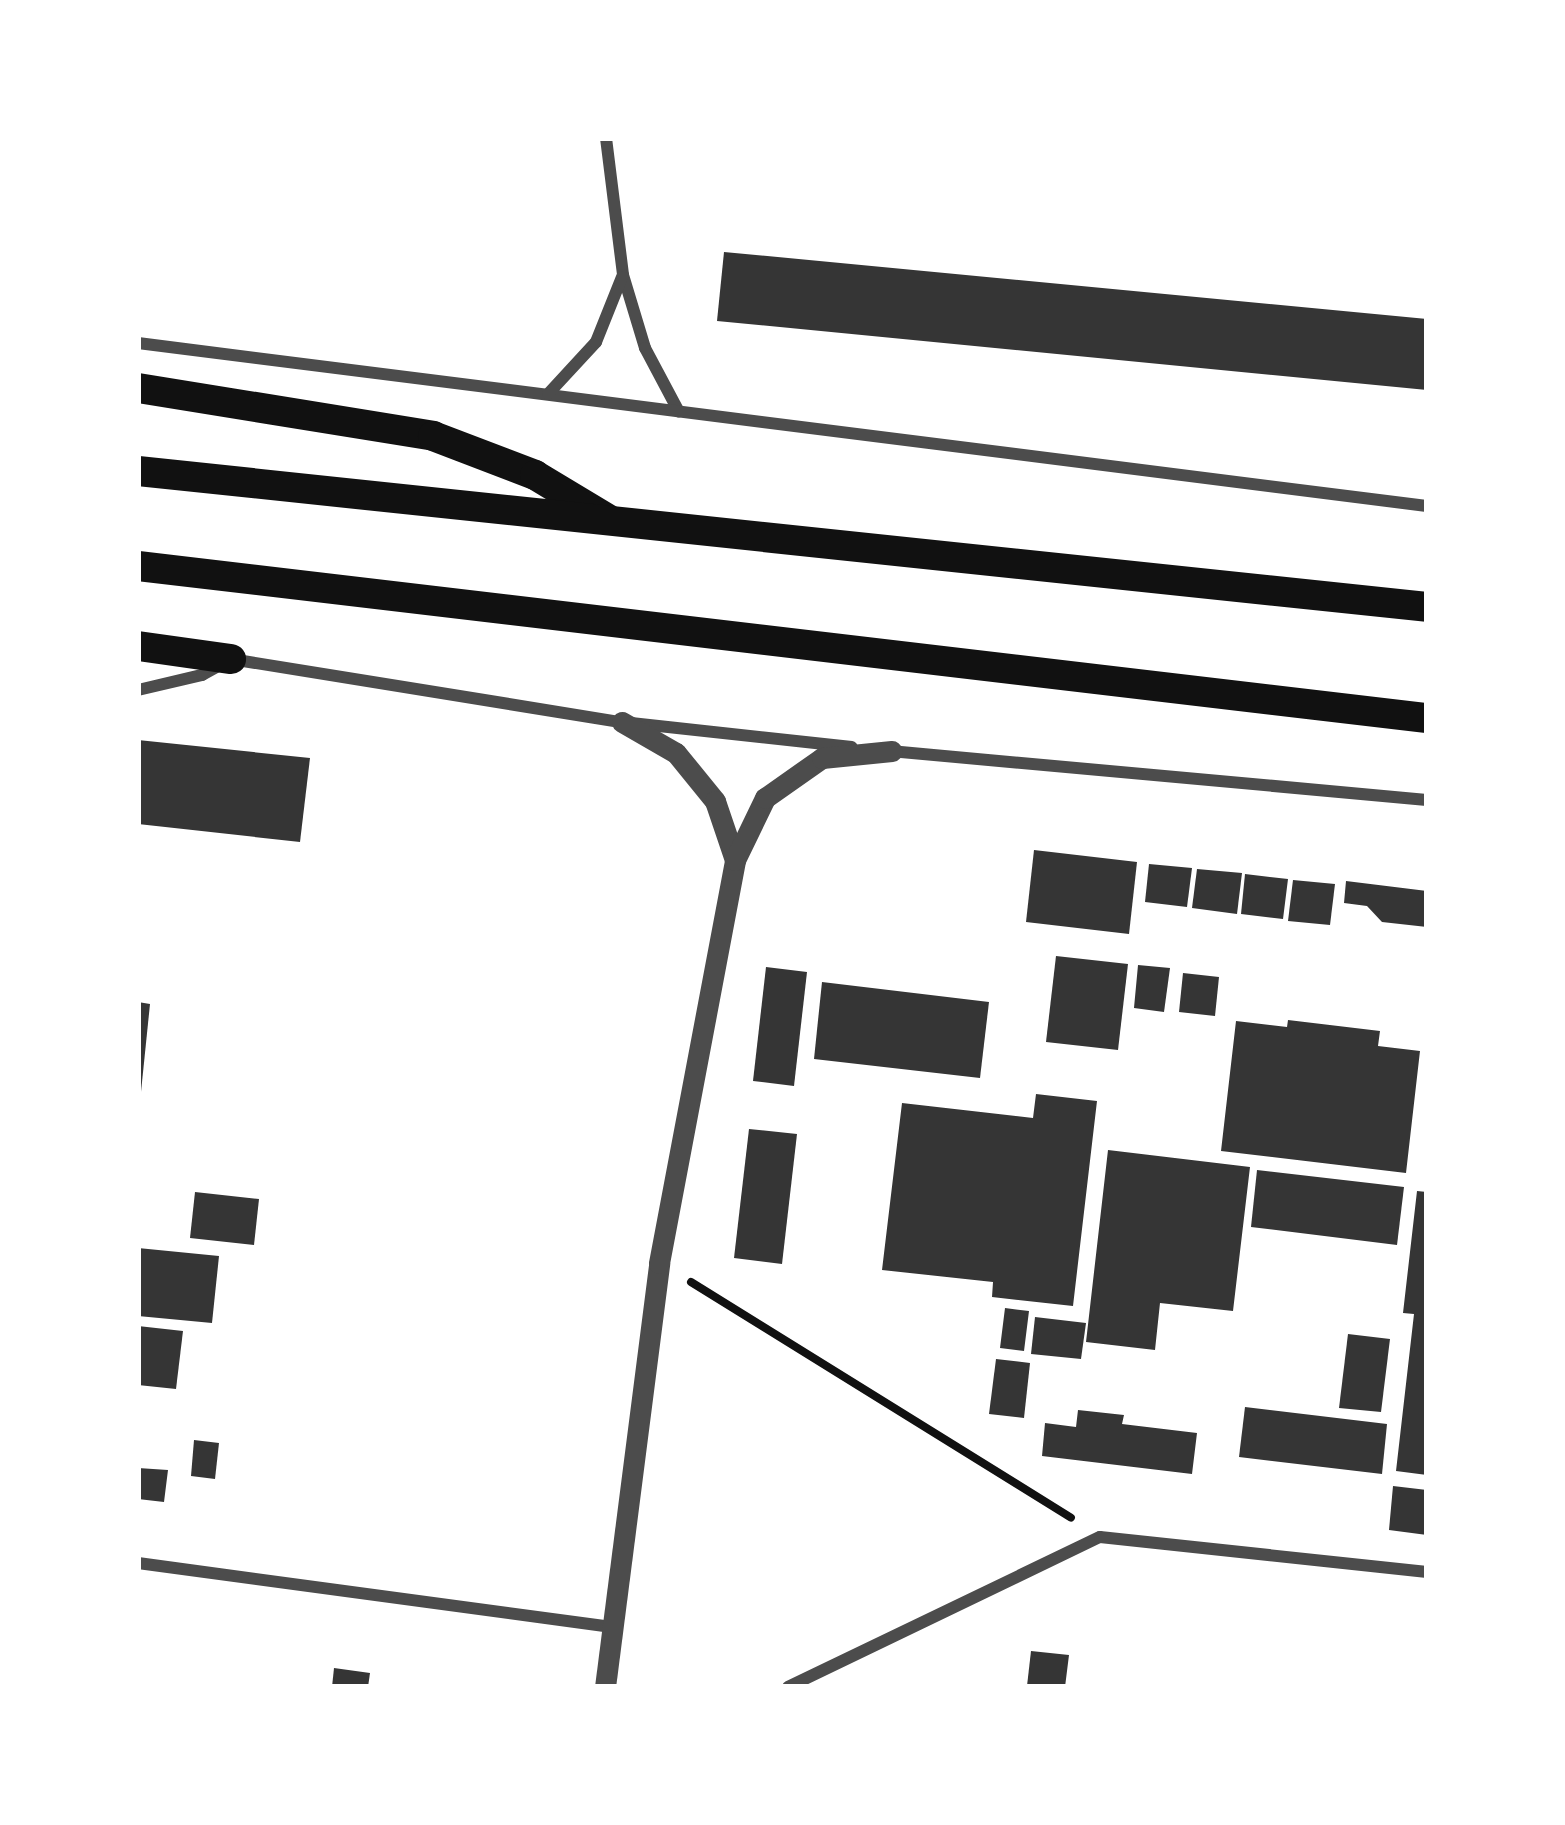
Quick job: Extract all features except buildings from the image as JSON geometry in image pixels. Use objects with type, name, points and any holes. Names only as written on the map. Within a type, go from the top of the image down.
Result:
[{"type":"main road","points":[[138,388],[433,436],[535,475],[613,523]]},
{"type":"main road","points":[[138,471],[1427,607]]},
{"type":"main road","points":[[138,566],[1427,718]]},
{"type":"main road","points":[[138,646],[231,659]]},
{"type":"street","points":[[606,138],[623,275],[645,348],[679,412]]},
{"type":"street","points":[[548,394],[596,342],[623,275]]},
{"type":"street","points":[[138,343],[1427,506]]},
{"type":"street","points":[[138,690],[202,675],[231,659],[622,722],[1427,800]]},
{"type":"street","points":[[622,722],[676,753],[715,801],[735,860]]},
{"type":"street","points":[[605,1687],[659,1263],[735,860],[765,798],[822,758],[892,751]]},
{"type":"street","points":[[788,1687],[1100,1537],[1427,1571]]},
{"type":"street","points":[[138,1563],[613,1627]]},
{"type":"path","points":[[659,1263],[1100,1537]]}]
